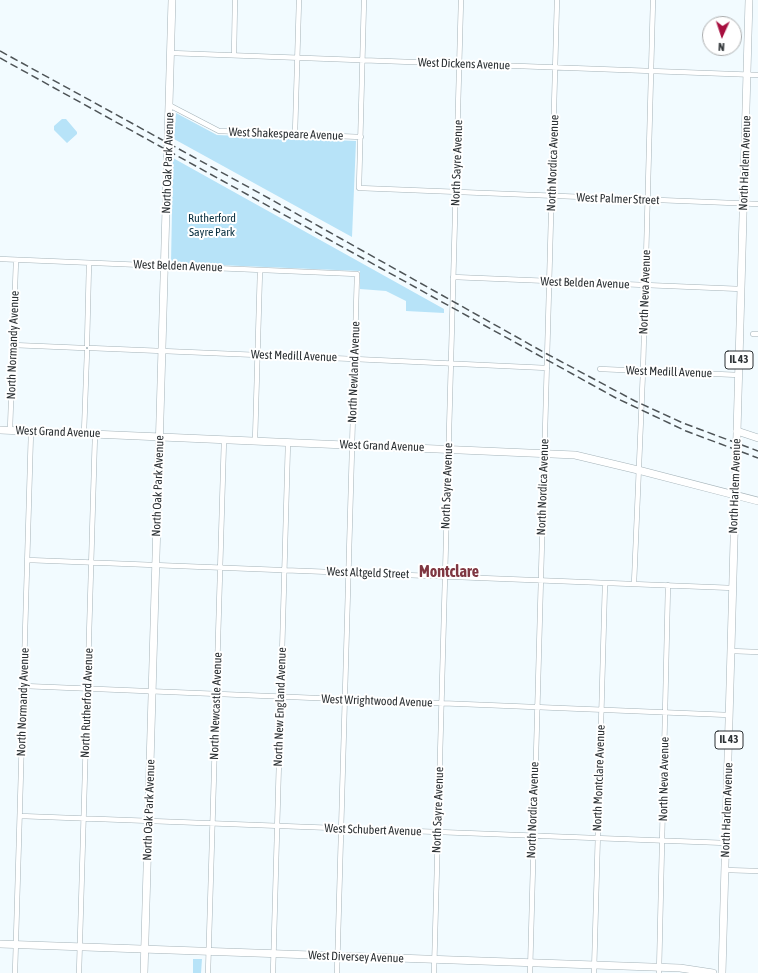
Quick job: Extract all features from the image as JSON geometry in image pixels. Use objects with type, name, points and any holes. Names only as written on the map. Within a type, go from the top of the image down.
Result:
[{"type":"main road","name":"North Oak Park Avenue","points":[[144,973],[172,0]]},
{"type":"main road","name":"North Harlem Avenue","points":[[722,973],[749,0]]},
{"type":"main road","name":"West Grand Avenue","points":[[0,430],[575,455],[758,501]]},
{"type":"main road","points":[[737,431],[758,438]]},
{"type":"main road","name":"West Diversey Avenue","points":[[0,944],[529,963],[594,969],[659,970],[680,968],[713,973]]},
{"type":"street","points":[[234,55],[235,0]]},
{"type":"street","points":[[295,134],[299,0]]},
{"type":"street","points":[[361,137],[364,0]]},
{"type":"street","name":"North Sayre Avenue","points":[[434,973],[461,0]]},
{"type":"street","name":"North Nordica Avenue","points":[[530,973],[529,963],[536,707],[557,0]]},
{"type":"street","name":"North Neva Avenue","points":[[634,584],[648,200],[653,0]]},
{"type":"street","name":"West Dickens Avenue","points":[[171,53],[758,75]]},
{"type":"street","name":"West Shakespeare Avenue","points":[[169,105],[219,132],[361,137]]},
{"type":"street","name":"West Palmer Street","points":[[361,137],[359,188],[758,204]]},
{"type":"street","name":"West Belden Avenue","points":[[0,259],[357,274]]},
{"type":"street","name":"North Normandy Avenue","points":[[10,430],[16,260]]},
{"type":"street","points":[[84,433],[89,263]]},
{"type":"street","points":[[255,440],[260,270]]},
{"type":"street","name":"North Newland Avenue","points":[[337,973],[357,274]]},
{"type":"street","name":"West Belden Avenue","points":[[453,277],[741,289]]},
{"type":"street","name":"West Medill Avenue","points":[[13,345],[547,368]]},
{"type":"street","name":"West Medill Avenue","points":[[600,369],[739,375]]},
{"type":"street","name":"North Normandy Avenue","points":[[15,973],[31,431]]},
{"type":"street","name":"North Rutherford Avenue","points":[[79,973],[95,434]]},
{"type":"street","name":"North Newcastle Avenue","points":[[208,973],[224,439]]},
{"type":"street","name":"North New England Avenue","points":[[273,973],[288,442]]},
{"type":"street","name":"West Altgeld Street","points":[[28,560],[733,588]]},
{"type":"street","name":"North Montclare Avenue","points":[[594,969],[605,583]]},
{"type":"street","name":"North Neva Avenue","points":[[659,970],[668,585]]},
{"type":"street","points":[[731,651],[758,652]]},
{"type":"street","name":"West Wrightwood Avenue","points":[[24,686],[729,715]]},
{"type":"street","name":"West Schubert Avenue","points":[[20,816],[726,843]]},
{"type":"street","points":[[725,870],[758,871]]},
{"type":"green space","name":"Rutherford Sayre Park","points":[[176,113],[217,135],[356,141],[352,237],[174,139]]},
{"type":"green space","points":[[62,119],[66,119],[77,132],[77,134],[67,143],[54,130],[54,126]]},
{"type":"green space","name":"Rutherford Sayre Park","points":[[173,158],[444,309],[444,313],[406,311],[406,301],[386,291],[360,289],[360,271],[171,263]]},
{"type":"green space","points":[[193,959],[202,959],[201,973],[193,973]]},
{"type":"railway","points":[[0,51],[272,200],[547,354],[635,401],[683,423],[758,451]]},
{"type":"railway","points":[[0,58],[616,398],[686,431],[758,458]]},
{"type":"district","name":"Montclare","points":[[449,572]]}]
